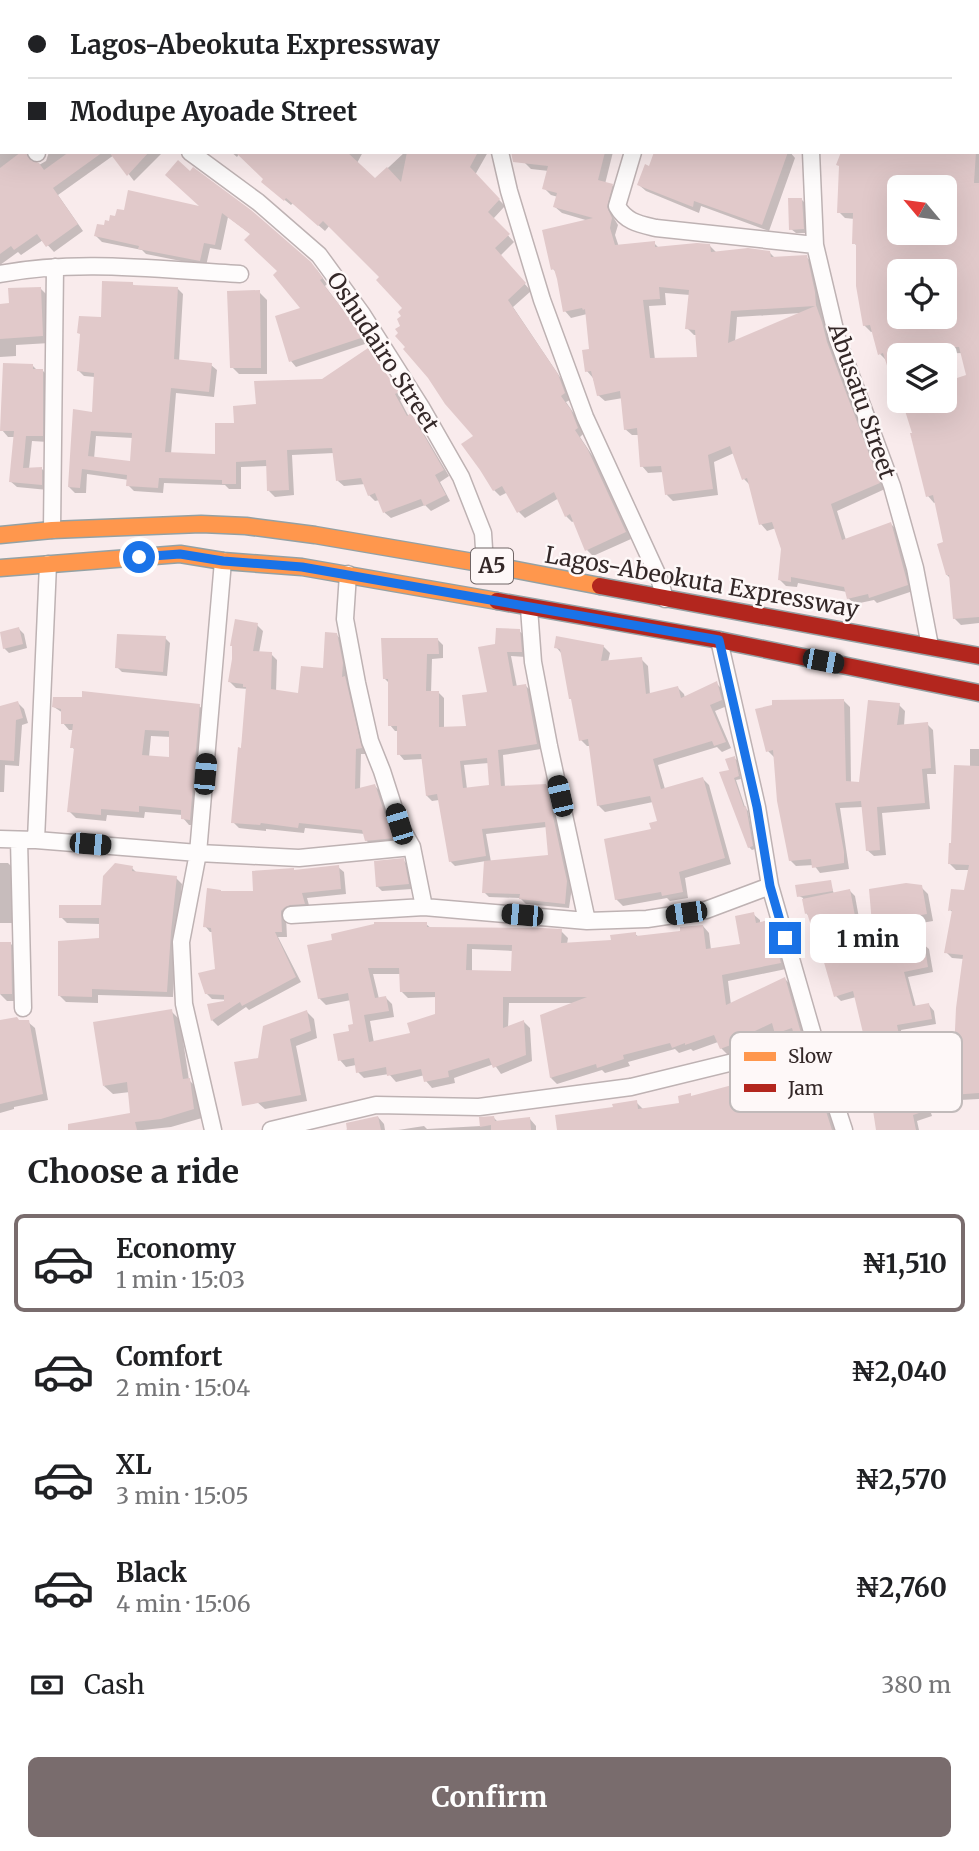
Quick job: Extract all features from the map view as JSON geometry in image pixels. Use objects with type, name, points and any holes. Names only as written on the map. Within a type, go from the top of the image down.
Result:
[{"type":"highway","name":"Lagos-Abeokuta Expressway","points":[[0,535],[52,530],[201,524],[246,526],[485,564],[979,656]]},
{"type":"highway","name":"A5","points":[[0,568],[180,554],[223,561],[302,567],[719,640],[979,693]]},
{"type":"street","name":"Oshudairo Street","points":[[193,154],[258,202],[319,255],[362,314],[421,407],[461,477],[483,533],[485,564]]},
{"type":"street","points":[[500,154],[542,300],[585,417],[659,578],[665,599]]},
{"type":"street","points":[[632,154],[617,206],[622,215],[632,223],[815,245]]},
{"type":"street","name":"Abusatu Street","points":[[811,154],[815,245],[837,338],[892,486],[915,568],[930,646]]},
{"type":"street","points":[[0,274],[55,267],[124,266],[240,274]]},
{"type":"street","points":[[52,530],[55,267]]},
{"type":"street","points":[[213,1130],[184,1004],[181,942],[198,853],[223,561]]},
{"type":"street","points":[[36,840],[48,564]]},
{"type":"street","points":[[348,574],[345,619],[370,741],[399,824],[412,847],[424,907]]},
{"type":"street","points":[[529,608],[537,686],[587,921]]},
{"type":"street","points":[[719,640],[757,807],[770,886],[812,1032]]},
{"type":"street","points":[[0,839],[299,858],[412,847]]},
{"type":"street","points":[[19,840],[23,1008]]},
{"type":"street","points":[[291,915],[424,907],[587,921],[648,919],[706,910],[770,886]]},
{"type":"street","points":[[271,1130],[376,1105],[479,1107],[631,1087],[730,1063]]},
{"type":"street","points":[[838,1112],[844,1130]]},
{"type":"building","points":[[18,154],[27,154],[30,160],[39,163],[44,170],[66,154],[100,154],[53,188],[78,224],[46,247],[37,234],[14,250],[11,246],[0,254],[0,168]]},
{"type":"building","points":[[110,154],[147,154],[127,176]]},
{"type":"building","points":[[237,154],[349,154],[375,178],[387,167],[401,182],[407,154],[477,154],[470,167],[500,199],[488,212],[510,234],[495,248],[526,283],[508,300],[558,374],[565,393],[561,396],[571,410],[578,428],[575,430],[588,450],[626,532],[585,551],[570,514],[565,517],[554,492],[517,513],[502,486],[493,491],[461,444],[473,436],[445,404],[395,336],[398,333],[395,329],[400,326],[397,319],[401,316],[398,312],[402,308],[376,280],[379,277],[323,221],[318,226],[286,198],[284,201],[261,182],[263,179]]},
{"type":"building","points":[[511,154],[604,154],[598,180],[613,184],[607,207],[612,218],[610,228],[615,245],[655,241],[655,247],[697,243],[710,244],[711,252],[748,248],[770,251],[771,257],[807,255],[816,305],[827,342],[880,483],[831,504],[842,540],[891,522],[908,585],[869,598],[868,594],[847,599],[844,587],[791,577],[791,582],[778,580],[781,549],[772,522],[759,525],[747,478],[742,480],[730,446],[708,455],[713,489],[665,495],[661,466],[640,467],[637,428],[624,430],[620,391],[597,396],[591,371],[585,372],[582,350],[589,349],[585,309],[563,312],[557,279],[554,269],[551,270],[542,230],[593,218],[553,207],[557,193],[542,189],[548,166],[513,162]],"holes":[[[659,287],[689,290],[685,329],[695,330],[697,357],[650,358],[643,300],[660,299]],[[815,306],[728,343],[731,311]]]},
{"type":"building","points":[[653,154],[787,154],[762,225],[694,201],[693,207],[637,185],[645,164],[649,166]]},
{"type":"building","points":[[840,154],[976,154],[974,183],[979,183],[979,617],[953,619],[949,575],[946,575],[937,544],[943,542],[933,495],[926,497],[906,413],[957,413],[957,378],[966,375],[959,347],[957,343],[887,343],[887,366],[883,353],[878,355],[870,325],[863,326],[856,286],[856,244],[852,244],[853,213],[837,213],[839,166],[836,165]]},
{"type":"building","points":[[178,160],[190,171],[193,167],[251,210],[311,262],[323,278],[320,280],[364,337],[289,362],[275,316],[300,308],[273,275],[277,271],[244,240],[250,234],[222,213],[215,245],[204,243],[200,261],[138,249],[139,246],[94,236],[97,224],[104,225],[105,220],[109,221],[110,215],[115,216],[117,209],[124,210],[128,190],[199,206],[165,175]]},
{"type":"building","points":[[788,198],[802,198],[804,229],[789,230]]},
{"type":"building","points":[[102,281],[178,287],[174,359],[212,363],[209,392],[171,388],[165,452],[215,454],[215,423],[234,423],[233,406],[256,404],[254,381],[322,379],[368,348],[399,392],[395,394],[407,416],[411,413],[444,470],[435,475],[446,495],[424,506],[421,499],[383,513],[375,493],[368,496],[361,478],[336,481],[332,448],[287,450],[289,490],[267,491],[266,460],[236,462],[236,484],[222,484],[222,480],[159,478],[158,488],[126,486],[127,475],[82,469],[80,488],[68,487],[73,409],[92,412],[94,373],[77,371],[79,316],[101,317]],"holes":[[[91,431],[132,433],[130,461],[88,456]]]},
{"type":"building","points":[[41,287],[43,336],[0,339],[0,304],[9,303],[8,288]]},
{"type":"building","points":[[260,290],[261,368],[230,368],[227,291]]},
{"type":"building","points":[[3,363],[33,364],[33,369],[43,369],[43,436],[26,436],[23,468],[42,467],[42,485],[9,482],[14,431],[0,431]]},
{"type":"building","points":[[235,619],[258,623],[253,651],[272,652],[271,689],[298,693],[301,666],[323,668],[325,632],[337,633],[343,663],[342,677],[345,676],[362,748],[356,749],[355,789],[375,784],[395,838],[365,841],[362,830],[299,823],[298,828],[261,823],[231,823],[246,687],[228,682]]},
{"type":"building","points":[[19,627],[23,644],[3,649],[0,632]]},
{"type":"building","points":[[496,628],[520,629],[522,652],[507,652],[513,686],[526,684],[537,744],[498,750],[501,786],[546,784],[567,881],[565,904],[519,899],[520,894],[482,893],[484,861],[548,855],[545,822],[482,829],[486,856],[449,862],[437,794],[426,796],[421,754],[397,755],[397,726],[388,726],[388,679],[383,679],[381,638],[438,638],[439,654],[427,654],[426,691],[439,691],[439,727],[466,726],[462,695],[487,692],[478,647],[495,644]],"holes":[[[487,758],[489,785],[463,788],[460,761]]]},
{"type":"building","points":[[117,634],[166,636],[163,672],[115,668]]},
{"type":"building","points":[[556,636],[604,645],[601,661],[642,657],[646,694],[678,686],[681,698],[717,681],[722,700],[710,705],[726,742],[714,746],[712,741],[653,759],[661,789],[703,777],[725,858],[679,872],[683,892],[662,896],[661,892],[615,900],[604,839],[651,829],[649,823],[657,821],[650,796],[597,806],[588,739],[579,741],[560,649],[554,648]]},
{"type":"building","points":[[82,691],[200,704],[190,820],[181,819],[181,810],[139,806],[139,812],[101,809],[101,815],[67,812],[74,748],[70,748],[73,724],[61,724],[61,709],[52,707],[53,697],[82,697]],"holes":[[[145,730],[169,731],[169,757],[142,755]]]},
{"type":"building","points":[[844,699],[846,781],[859,782],[868,700],[900,703],[897,725],[928,722],[931,768],[922,769],[925,803],[877,807],[880,850],[866,851],[861,801],[835,803],[844,863],[812,868],[811,859],[789,861],[777,801],[773,750],[766,752],[755,709],[772,705],[772,700]]},
{"type":"building","points":[[18,701],[23,718],[16,720],[14,761],[0,760],[0,706]]},
{"type":"building","points":[[735,756],[739,776],[734,778],[744,807],[746,806],[753,846],[748,848],[719,772],[729,770],[725,759]]},
{"type":"building","points":[[954,765],[979,766],[979,1093],[962,1094],[962,1032],[955,1032],[963,955],[944,953],[952,910],[948,911],[951,889],[964,890],[969,865],[948,864]]},
{"type":"building","points":[[404,858],[409,884],[376,887],[374,861]]},
{"type":"building","points":[[115,863],[133,866],[132,871],[177,876],[167,992],[92,989],[92,997],[58,996],[58,941],[99,938],[99,918],[59,918],[59,905],[101,905],[103,876]]},
{"type":"building","points":[[339,865],[341,889],[302,893],[305,904],[290,905],[281,911],[282,932],[275,932],[296,977],[242,1006],[240,1002],[211,1021],[207,1004],[224,1001],[224,995],[205,994],[198,973],[215,969],[211,928],[203,927],[207,888],[253,891],[252,871]]},
{"type":"building","points":[[831,880],[833,891],[797,897],[795,885]]},
{"type":"building","points":[[906,883],[922,885],[927,914],[872,924],[869,889]]},
{"type":"building","points":[[850,889],[855,916],[863,915],[875,951],[924,942],[928,967],[904,972],[913,1006],[929,1003],[932,1019],[897,1025],[898,1032],[863,1032],[853,991],[834,997],[823,959],[827,957],[826,954],[820,954],[802,899]]},
{"type":"building","points":[[754,912],[756,923],[769,920],[781,963],[722,975],[726,1005],[785,977],[801,1032],[793,1032],[792,1028],[774,1032],[772,1023],[753,1032],[730,1032],[730,1045],[720,1049],[714,1035],[672,1048],[670,1043],[623,1055],[624,1059],[597,1068],[596,1064],[550,1078],[540,1015],[587,997],[503,997],[503,1028],[524,1020],[526,1055],[493,1068],[489,1058],[448,1071],[449,1077],[424,1082],[421,1069],[387,1076],[386,1067],[356,1073],[354,1058],[338,1061],[333,1034],[349,1031],[348,1025],[353,1024],[348,993],[318,999],[307,945],[332,940],[331,934],[374,922],[427,922],[427,927],[562,929],[561,943],[611,940],[610,935],[636,932],[636,936],[680,931],[680,927],[703,925],[706,949],[740,944],[735,916]],"holes":[[[467,944],[512,945],[511,971],[466,970]],[[368,968],[399,968],[400,992],[435,992],[435,1014],[407,1023],[410,1033],[369,1042],[364,1015],[389,1011],[386,996],[375,998]]]},
{"type":"building","points":[[0,942],[11,942],[12,994],[0,994]]},
{"type":"building","points":[[172,1009],[183,1079],[190,1078],[194,1109],[161,1119],[135,1122],[137,1130],[68,1130],[68,1124],[130,1113],[127,1082],[103,1086],[93,1022]]},
{"type":"building","points":[[307,1010],[311,1031],[290,1039],[301,1095],[242,1106],[234,1062],[258,1058],[263,1026]]},
{"type":"building","points":[[17,1017],[19,1020],[29,1020],[43,1094],[0,1104],[0,1020]]},
{"type":"building","points":[[730,1086],[730,1112],[826,1112],[832,1130],[557,1130],[555,1115],[613,1107],[612,1104],[637,1100],[638,1109],[679,1103],[678,1096],[691,1093],[691,1096]]},
{"type":"building","points":[[873,1112],[922,1112],[913,1115],[916,1130],[876,1130]]},
{"type":"building","points":[[378,1116],[381,1130],[347,1130],[346,1123]]},
{"type":"building","points":[[494,1116],[495,1121],[530,1117],[531,1130],[491,1130],[491,1125],[480,1127],[479,1117]]},
{"type":"traffic: slow","points":[[0,535],[52,530],[201,524],[246,526],[315,535],[600,586]]},
{"type":"traffic: slow","points":[[0,568],[180,554],[223,561],[302,567],[497,601]]},
{"type":"traffic: jam","points":[[600,586],[979,656]]},
{"type":"traffic: jam","points":[[497,601],[719,640],[979,693]]},
{"type":"route","points":[[139,557],[180,554],[223,561],[302,567],[719,640],[757,807],[770,886],[785,938]]}]
